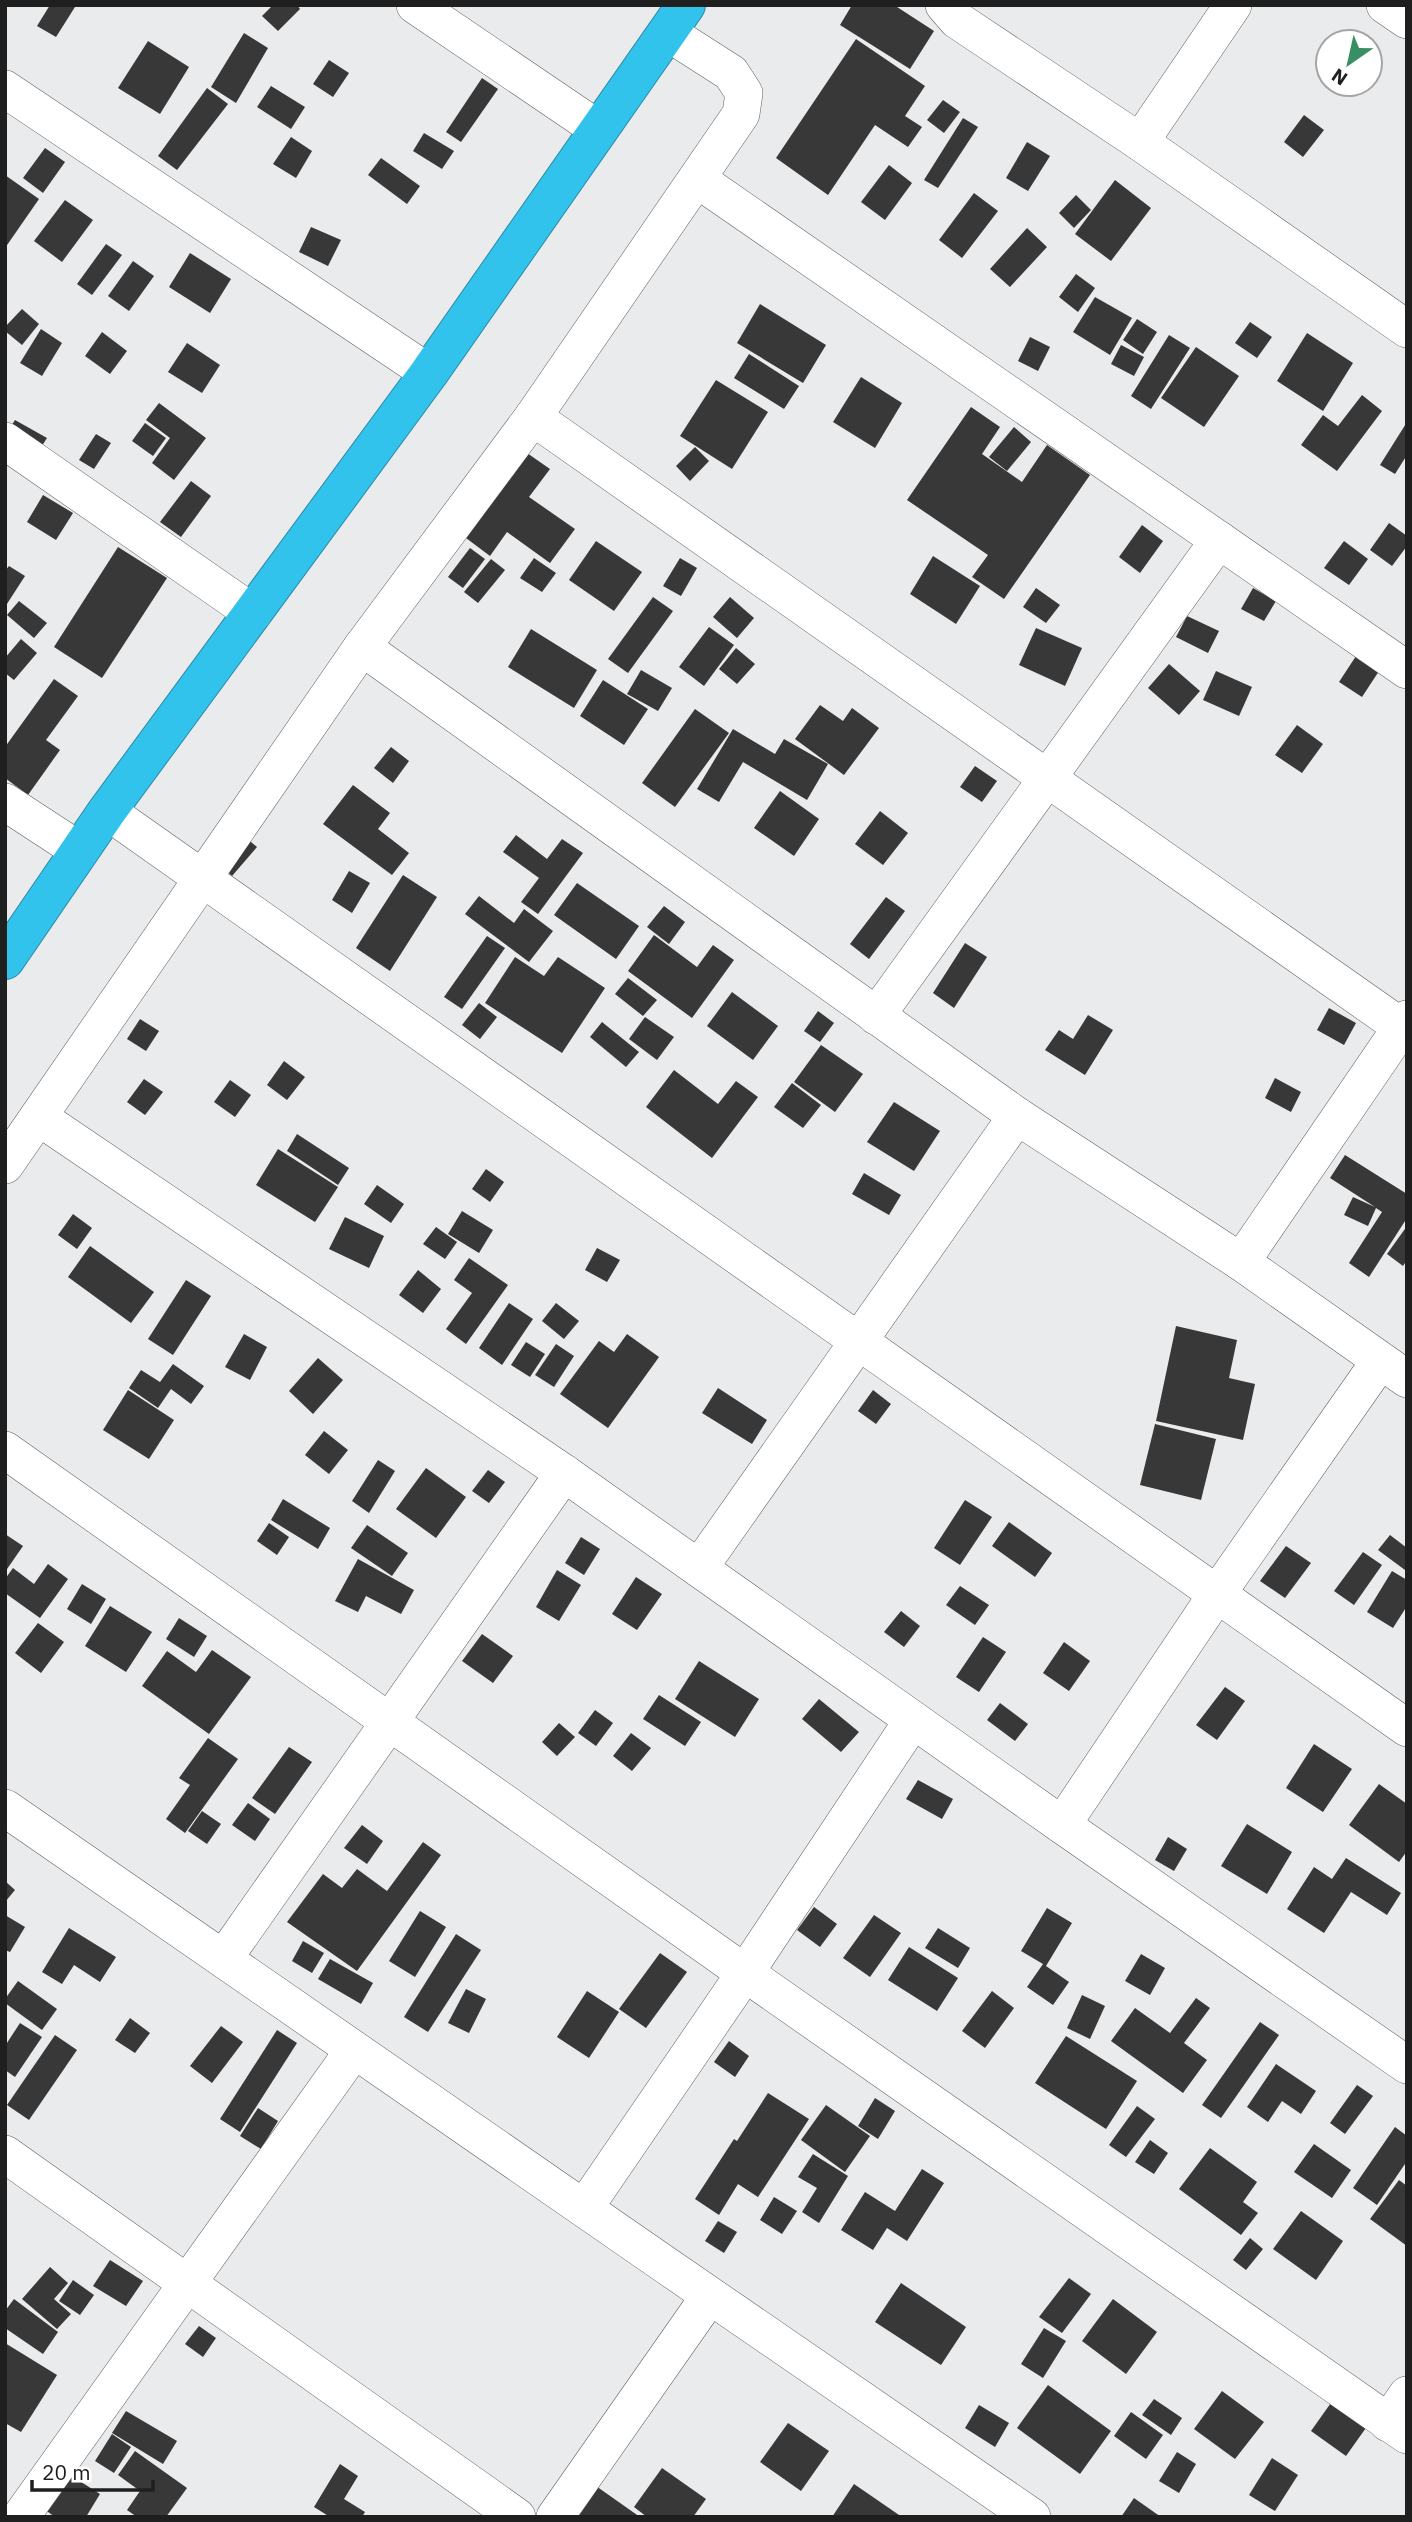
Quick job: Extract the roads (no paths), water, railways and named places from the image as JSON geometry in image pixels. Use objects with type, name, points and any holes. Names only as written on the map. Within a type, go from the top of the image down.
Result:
[{"type":"highway","points":[[5,960],[107,811],[429,373],[676,19]]},
{"type":"street","points":[[415,5],[598,129]]},
{"type":"street","points":[[944,5],[957,20],[1140,142],[1407,329]]},
{"type":"street","points":[[1140,142],[1233,5]]},
{"type":"street","points":[[1385,5],[1407,20]]},
{"type":"street","points":[[5,1165],[40,1118],[362,647],[533,417],[741,114],[744,93],[731,73],[676,19]]},
{"type":"street","points":[[5,89],[429,373]]},
{"type":"street","points":[[697,179],[1407,670]]},
{"type":"street","points":[[533,417],[1047,779],[1405,1025],[1241,1262]]},
{"type":"street","points":[[5,441],[253,613]]},
{"type":"street","points":[[876,1016],[1219,540]]},
{"type":"street","points":[[362,647],[1017,1116],[1241,1262],[1394,1370],[1217,1594],[1062,1825]]},
{"type":"street","points":[[5,802],[80,851]]},
{"type":"street","points":[[107,811],[1407,1728]]},
{"type":"street","points":[[699,1568],[1017,1116]]},
{"type":"street","points":[[40,1118],[564,1473],[1407,2065]]},
{"type":"street","points":[[5,1450],[746,1973],[1401,2418]]},
{"type":"street","points":[[225,1958],[564,1473]]},
{"type":"street","points":[[585,2207],[746,1973],[913,1720]]},
{"type":"street","points":[[5,1808],[585,2207],[709,2297],[1032,2517]]},
{"type":"street","points":[[17,2512],[186,2285],[354,2050]]},
{"type":"street","points":[[5,2154],[186,2285],[517,2517]]},
{"type":"street","points":[[555,2517],[709,2297]]}]
